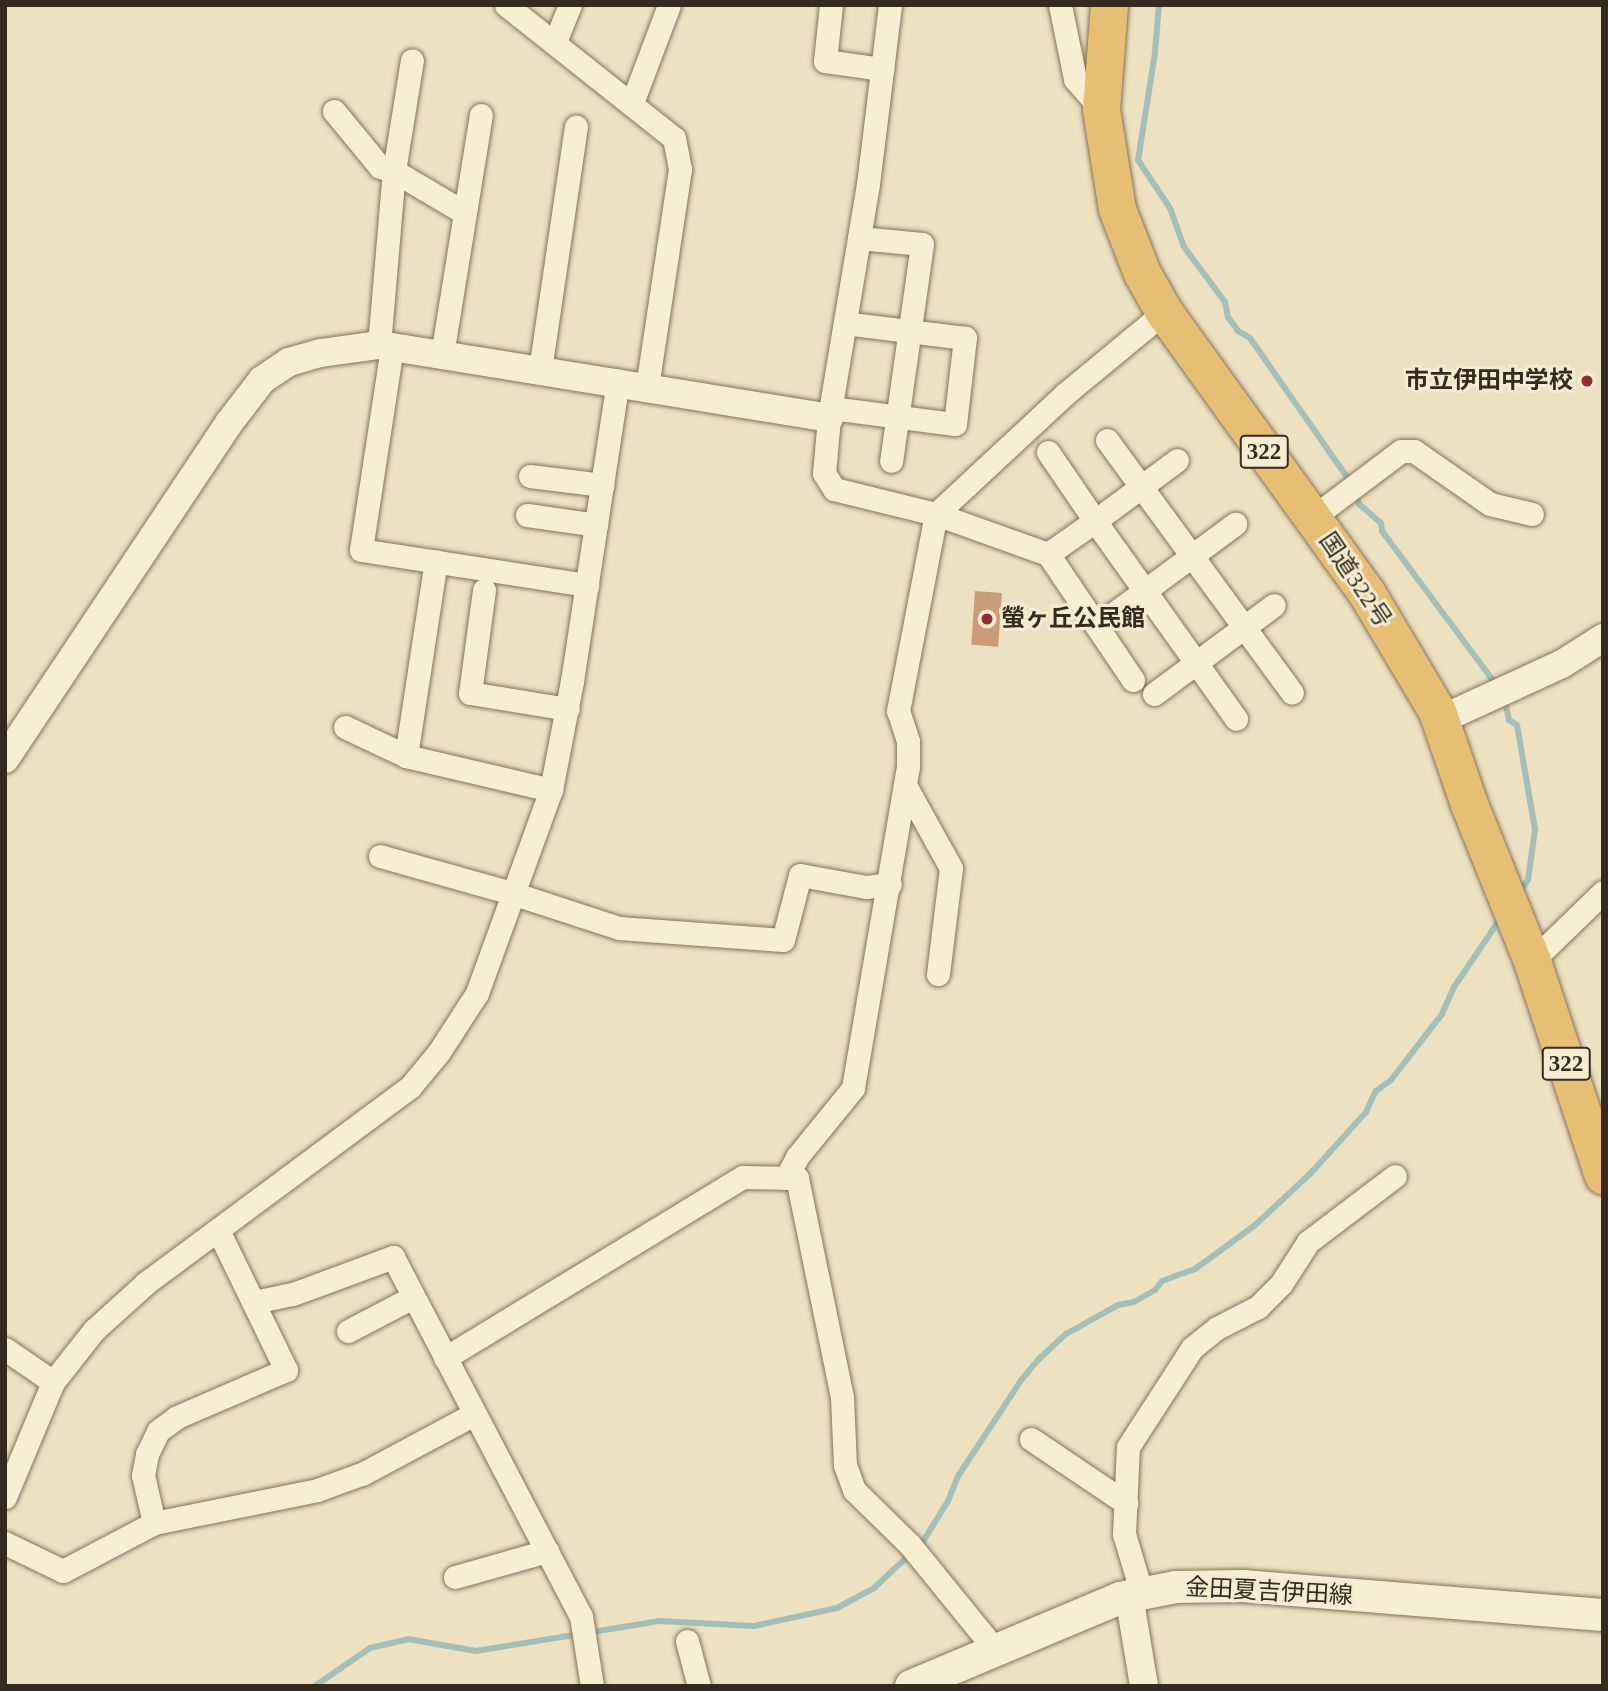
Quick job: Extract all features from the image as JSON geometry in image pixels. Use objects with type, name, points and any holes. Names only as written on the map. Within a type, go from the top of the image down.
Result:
[{"type":"highway","name":"国道322号","points":[[1109,5],[1101,109],[1117,209],[1142,273],[1164,312],[1366,592],[1440,720],[1530,957],[1603,1176]]},
{"type":"main road","name":"金田夏吉伊田線","points":[[911,1686],[1136,1595],[1175,1587],[1243,1586],[1603,1615]]},
{"type":"street","points":[[506,5],[674,138],[680,169],[647,386]]},
{"type":"street","points":[[555,42],[569,5]]},
{"type":"street","points":[[632,103],[669,5]]},
{"type":"street","points":[[831,5],[825,61],[882,69]]},
{"type":"street","points":[[890,5],[859,238],[830,413],[824,473],[834,489],[936,514],[1048,554],[1133,680]]},
{"type":"street","points":[[1060,5],[1075,79],[1101,109]]},
{"type":"street","points":[[412,60],[394,172],[386,346],[361,550],[587,585]]},
{"type":"street","points":[[334,111],[380,167],[394,172],[464,213]]},
{"type":"street","points":[[442,355],[481,115]]},
{"type":"street","points":[[540,370],[576,127]]},
{"type":"street","points":[[859,238],[922,244],[891,461]]},
{"type":"street","points":[[786,1178],[797,1157],[853,1088],[905,785],[908,741],[898,711],[936,514],[1065,394],[1164,312]]},
{"type":"street","points":[[5,759],[162,520],[262,380],[289,362],[321,353],[386,346],[830,413],[955,424],[965,338],[845,323]]},
{"type":"street","points":[[5,1497],[53,1382],[94,1330],[146,1283],[410,1087],[439,1052],[477,993],[551,790],[568,709],[618,382]]},
{"type":"street","points":[[1107,440],[1292,693]]},
{"type":"street","points":[[1312,518],[1401,451],[1414,451],[1490,504],[1532,513]]},
{"type":"street","points":[[1048,452],[1236,719]]},
{"type":"street","points":[[1048,554],[1177,460]]},
{"type":"street","points":[[530,476],[602,485]]},
{"type":"street","points":[[527,515],[596,525]]},
{"type":"street","points":[[1097,626],[1235,523]]},
{"type":"street","points":[[406,756],[436,561]]},
{"type":"street","points":[[484,590],[470,693],[568,709]]},
{"type":"street","points":[[1154,694],[1274,605]]},
{"type":"street","points":[[1440,720],[1562,664],[1603,638]]},
{"type":"street","points":[[345,727],[406,756],[551,790]]},
{"type":"street","points":[[905,785],[951,868],[938,974]]},
{"type":"street","points":[[380,856],[515,894],[620,928],[783,940],[800,875],[866,887],[890,884]]},
{"type":"street","points":[[1530,957],[1603,892]]},
{"type":"street","points":[[1143,1686],[1136,1595],[1124,1534],[1128,1447],[1192,1348],[1217,1328],[1258,1307],[1281,1284],[1308,1242],[1395,1176]]},
{"type":"street","points":[[445,1358],[743,1177],[797,1178],[842,1397],[845,1465],[854,1490],[916,1552],[997,1652]]},
{"type":"street","points":[[154,1523],[143,1475],[147,1454],[158,1431],[177,1417],[286,1370],[218,1230]]},
{"type":"street","points":[[254,1302],[293,1294],[393,1258],[547,1551],[585,1634],[592,1686]]},
{"type":"street","points":[[348,1331],[413,1297]]},
{"type":"street","points":[[5,1349],[53,1382]]},
{"type":"street","points":[[5,1544],[63,1571],[154,1523],[317,1490],[364,1473],[474,1414]]},
{"type":"street","points":[[1031,1439],[1126,1503]]},
{"type":"street","points":[[455,1577],[547,1551]]},
{"type":"street","points":[[687,1641],[699,1686]]},
{"type":"building","name":"螢ヶ丘公民館","points":[[975,591],[1002,593],[998,647],[971,645]]},
{"type":"waterway","points":[[1159,5],[1155,53],[1138,160],[1170,208],[1184,247],[1225,302],[1228,317],[1238,331],[1250,338],[1351,483]]},
{"type":"waterway","points":[[1356,493],[1359,504],[1381,523],[1382,531],[1497,686]]},
{"type":"waterway","points":[[1504,698],[1509,720],[1517,725],[1535,829],[1528,880],[1518,894]]},
{"type":"waterway","points":[[315,1686],[370,1648],[408,1639],[476,1651],[660,1621],[754,1626],[837,1608],[874,1588],[922,1543],[948,1501],[958,1476],[1022,1379],[1039,1359],[1066,1334],[1118,1305],[1134,1302],[1155,1290],[1162,1281],[1195,1269],[1254,1226],[1310,1174],[1366,1112],[1376,1091],[1391,1080],[1442,1014],[1454,987],[1502,916]]},
{"type":"place","name":"市立伊田中学校","points":[[1587,381]]},
{"type":"place","name":"螢ヶ丘公民館","points":[[987,619]]}]
